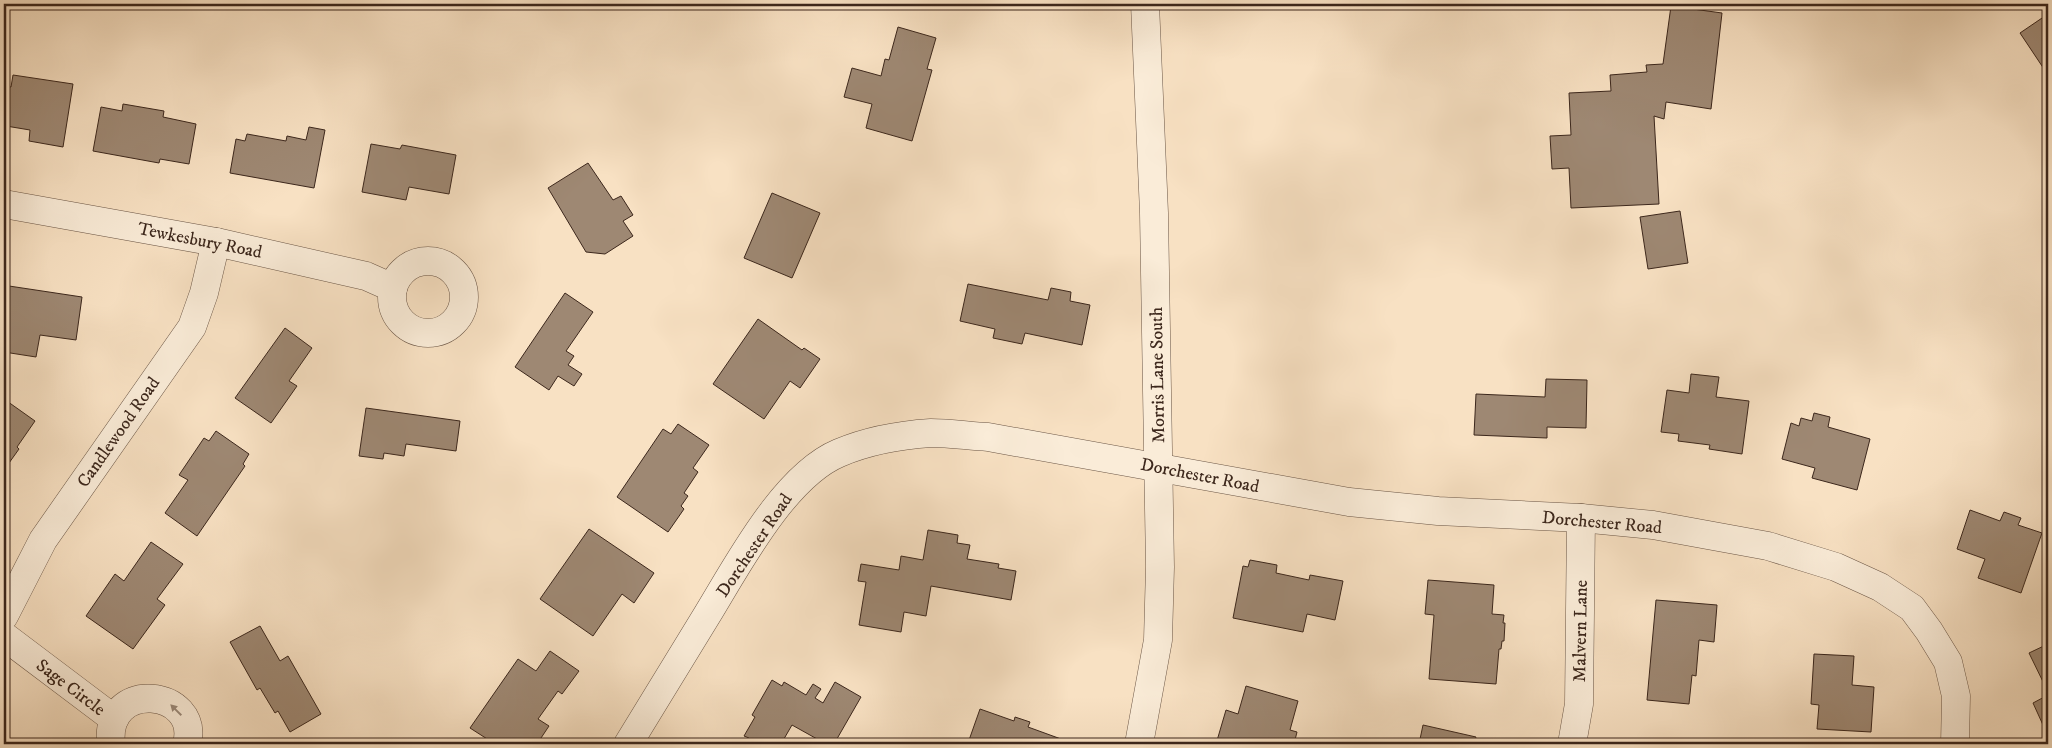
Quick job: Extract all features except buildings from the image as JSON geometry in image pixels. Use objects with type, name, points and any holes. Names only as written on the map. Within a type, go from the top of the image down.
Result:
[{"type":"street","name":"Morris Lane South","points":[[1140,744],[1158,640],[1160,568],[1154,213],[1145,4]]},
{"type":"street","name":"Tewkesbury Road","points":[[4,204],[216,242],[366,276],[393,288]]},
{"type":"street","name":"Candlewood Road","points":[[4,616],[43,540],[192,327],[204,293],[216,242]]},
{"type":"street","name":"Dorchester Road","points":[[628,744],[772,512],[810,472],[837,454],[868,443],[932,434],[988,437],[1349,502],[1438,511],[1581,518],[1653,525],[1768,546],[1836,567],[1880,588],[1912,608],[1948,662],[1956,696],[1955,744]]},
{"type":"street","name":"Malvern Lane","points":[[1572,744],[1579,704],[1581,518]]},
{"type":"street","name":"Sage Circle","points":[[4,636],[112,732],[118,712],[128,703],[141,698],[158,698],[169,702],[180,711],[186,723],[189,736],[187,744]]}]
